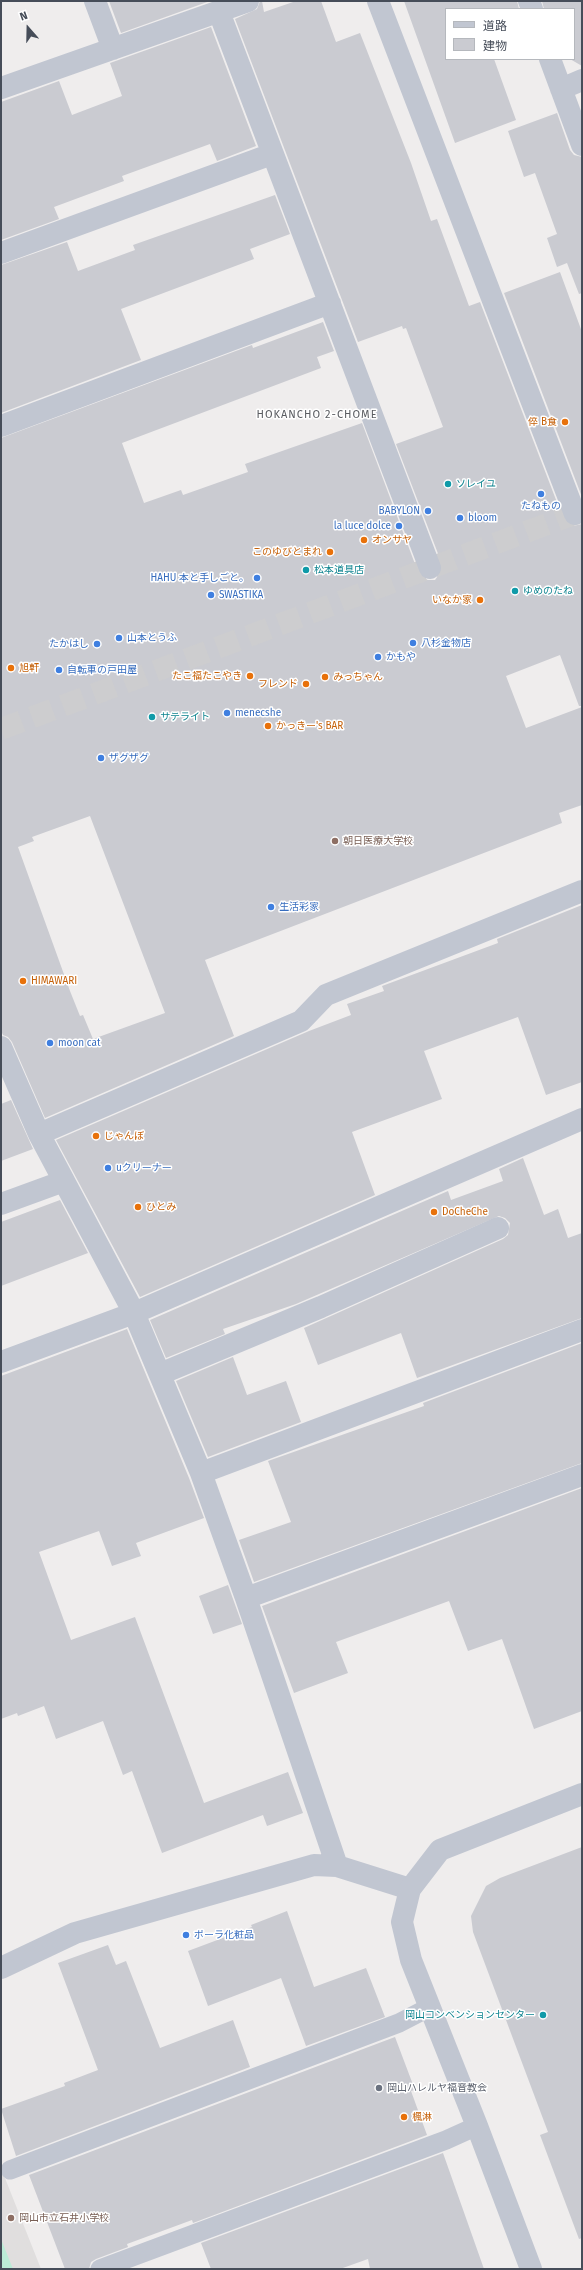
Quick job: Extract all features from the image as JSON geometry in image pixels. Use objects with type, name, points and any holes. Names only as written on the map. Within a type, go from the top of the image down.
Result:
[{"type":"street","points":[[95,1],[113,49]]},
{"type":"street","points":[[1,88],[248,1]]},
{"type":"street","points":[[378,1],[575,514]]},
{"type":"street","points":[[219,12],[430,568]]},
{"type":"street","points":[[550,60],[582,145]]},
{"type":"street","points":[[561,89],[582,80]]},
{"type":"street","points":[[1,252],[272,154]]},
{"type":"street","points":[[1,426],[330,303]]},
{"type":"street","points":[[39,1134],[301,1021],[326,995],[582,891]]},
{"type":"street","points":[[1,1046],[39,1134],[134,1313],[201,1473],[246,1598],[337,1866]]},
{"type":"street","points":[[1,1362],[134,1313],[582,1118]]},
{"type":"street","points":[[1,1204],[64,1181]]},
{"type":"street","points":[[160,1374],[321,1307],[498,1228]]},
{"type":"street","points":[[201,1473],[582,1330]]},
{"type":"street","points":[[246,1598],[582,1475]]},
{"type":"street","points":[[531,2269],[478,2126],[411,1960],[402,1922],[410,1889],[440,1850],[582,1794]]},
{"type":"street","points":[[1,1968],[75,1934],[314,1865],[337,1866],[410,1889]]},
{"type":"lane","points":[[10,2170],[399,2023],[430,2007]]},
{"type":"lane","points":[[100,2269],[446,2140],[478,2126]]},
{"type":"shaded area","name":"岡山市立石井小学校","points":[[1,2168],[41,2269],[1,2269]]},
{"type":"green space","points":[[1,2239],[13,2269],[1,2269]]},
{"type":"building","points":[[109,1],[210,1],[121,33]]},
{"type":"building","points":[[260,1],[262,1],[264,12],[296,1],[321,1],[336,42],[360,33],[411,163],[431,221],[437,219],[469,306],[480,302],[563,518],[573,526],[582,524],[582,706],[579,706],[560,655],[506,676],[526,728],[582,707],[582,805],[559,813],[562,823],[205,960],[234,1036],[45,1118],[12,1042],[8,1037],[3,1035],[1,1031],[1,438],[252,345],[253,348],[323,322],[334,351],[317,357],[321,368],[122,443],[144,503],[181,490],[183,495],[248,472],[245,464],[362,423],[418,572],[422,578],[435,580],[442,570],[442,564],[396,444],[443,427],[406,328],[403,329],[402,326],[358,342],[235,19],[257,9]],"holes":[[[90,816],[165,1013],[93,1039],[83,1015],[80,1016],[70,991],[18,847],[34,841],[32,837]]]},
{"type":"building","points":[[404,1],[517,1],[519,8],[445,8],[445,60],[494,60],[516,120],[455,143]]},
{"type":"building","points":[[542,1],[582,1],[582,66],[572,60],[575,60],[575,8],[544,8]]},
{"type":"building","points":[[211,27],[256,146],[217,161],[210,144],[122,176],[124,181],[54,207],[59,219],[1,240],[1,102],[59,81],[72,115],[122,96],[110,63]]},
{"type":"building","points":[[557,113],[570,150],[574,155],[582,157],[582,293],[579,294],[567,263],[557,267],[547,238],[557,234],[535,173],[524,177],[508,131]]},
{"type":"building","points":[[275,195],[290,234],[250,249],[254,259],[121,309],[141,360],[1,413],[1,265],[67,242],[78,271],[135,250],[133,245]]},
{"type":"building","points":[[560,272],[582,332],[582,497],[504,293]]},
{"type":"building","points":[[582,905],[582,1082],[546,1095],[518,1017],[424,1051],[442,1099],[352,1132],[375,1195],[140,1297],[56,1140],[309,1031],[351,1015],[347,1004],[384,991],[382,986],[498,943],[497,939]]},
{"type":"building","points":[[11,1100],[33,1149],[1,1161],[1,1104]]},
{"type":"building","points":[[523,1158],[544,1215],[558,1209],[568,1238],[582,1233],[582,1318],[417,1378],[401,1333],[318,1365],[304,1328],[503,1239],[508,1235],[510,1223],[505,1218],[499,1216],[296,1304],[223,1329],[225,1334],[166,1358],[150,1320],[448,1191],[451,1200],[503,1181],[499,1169]]},
{"type":"building","points":[[60,1200],[88,1253],[1,1286],[1,1222]]},
{"type":"building","points":[[127,1329],[189,1478],[204,1518],[136,1543],[141,1556],[112,1566],[99,1531],[39,1552],[71,1640],[135,1617],[204,1803],[288,1772],[303,1813],[267,1826],[263,1815],[162,1853],[132,1771],[123,1775],[103,1721],[56,1739],[44,1706],[18,1716],[17,1713],[1,1719],[1,1376]]},
{"type":"building","points":[[582,1343],[582,1463],[254,1582],[239,1540],[291,1522],[268,1461],[424,1406],[423,1403]]},
{"type":"building","points":[[233,1357],[247,1395],[286,1381],[301,1422],[208,1457],[176,1381]]},
{"type":"building","points":[[582,1488],[582,1711],[534,1729],[502,1639],[468,1651],[449,1601],[336,1642],[348,1673],[294,1693],[262,1606]]},
{"type":"building","points":[[228,1585],[242,1624],[213,1634],[199,1596]]},
{"type":"building","name":"岡山コンベンションセンター","points":[[582,1847],[582,2238],[579,2239],[540,2135],[548,2132],[473,1932],[471,1916],[486,1886],[500,1878]]},
{"type":"building","points":[[287,1911],[314,1987],[366,1968],[385,2017],[306,2046],[281,1978],[208,2006],[188,1951],[252,1927],[251,1925]]},
{"type":"building","points":[[108,1945],[116,1965],[126,1961],[160,2048],[233,2020],[250,2067],[16,2156],[1,2109],[65,2086],[64,2083],[98,2070],[58,1963]]},
{"type":"building","points":[[395,2037],[415,2090],[411,2091],[427,2135],[193,2223],[192,2220],[127,2244],[128,2247],[91,2262],[89,2269],[65,2269],[29,2175]]},
{"type":"building","points":[[443,2153],[484,2269],[370,2269],[368,2259],[340,2269],[211,2269],[201,2243]]},
{"type":"tunnel","points":[[1,729],[582,511]]},
{"type":"place","name":"倅 B食","points":[[565,422]]},
{"type":"place","name":"ソレイユ","points":[[448,484]]},
{"type":"place","name":"たねもの","points":[[541,494]]},
{"type":"place","name":"BABYLON","points":[[428,511]]},
{"type":"place","name":"bloom","points":[[460,518]]},
{"type":"place","name":"la luce dolce","points":[[399,526]]},
{"type":"place","name":"オンサヤ","points":[[364,540]]},
{"type":"place","name":"このゆびとまれ","points":[[330,552]]},
{"type":"place","name":"松本道具店","points":[[306,570]]},
{"type":"place","name":"HAHU 本と手しごと。","points":[[257,578]]},
{"type":"place","name":"ゆめのたね","points":[[515,591]]},
{"type":"place","name":"SWASTIKA","points":[[211,595]]},
{"type":"place","name":"いなか家","points":[[480,600]]},
{"type":"place","name":"山本とうふ","points":[[119,638]]},
{"type":"place","name":"八杉金物店","points":[[413,643]]},
{"type":"place","name":"たかはし","points":[[97,644]]},
{"type":"place","name":"かもや","points":[[378,657]]},
{"type":"place","name":"旭軒","points":[[11,668]]},
{"type":"place","name":"自転車の戸田屋","points":[[59,670]]},
{"type":"place","name":"たこ福たこやき","points":[[250,676]]},
{"type":"place","name":"みっちゃん","points":[[325,677]]},
{"type":"place","name":"フレンド","points":[[306,684]]},
{"type":"place","name":"menecshe","points":[[227,713]]},
{"type":"place","name":"サテライト","points":[[152,717]]},
{"type":"place","name":"かっきー's BAR","points":[[268,726]]},
{"type":"place","name":"ザグザグ","points":[[101,758]]},
{"type":"place","name":"朝日医療大学校","points":[[335,841]]},
{"type":"place","name":"生活彩家","points":[[271,907]]},
{"type":"place","name":"HIMAWARI","points":[[23,981]]},
{"type":"place","name":"moon cat","points":[[50,1043]]},
{"type":"place","name":"じゃんぼ","points":[[96,1136]]},
{"type":"place","name":"uクリーナー","points":[[108,1168]]},
{"type":"place","name":"ひとみ","points":[[138,1207]]},
{"type":"place","name":"DoCheChe","points":[[434,1212]]},
{"type":"place","name":"ポーラ化粧品","points":[[186,1935]]},
{"type":"place","name":"岡山コンベンションセンター","points":[[543,2015]]},
{"type":"place","name":"岡山ハレルヤ福音教会","points":[[379,2088]]},
{"type":"place","name":"楓淋","points":[[404,2117]]},
{"type":"place","name":"岡山市立石井小学校","points":[[11,2218]]},
{"type":"district","name":"HOKANCHO 2-CHOME","points":[[317,415]]}]
